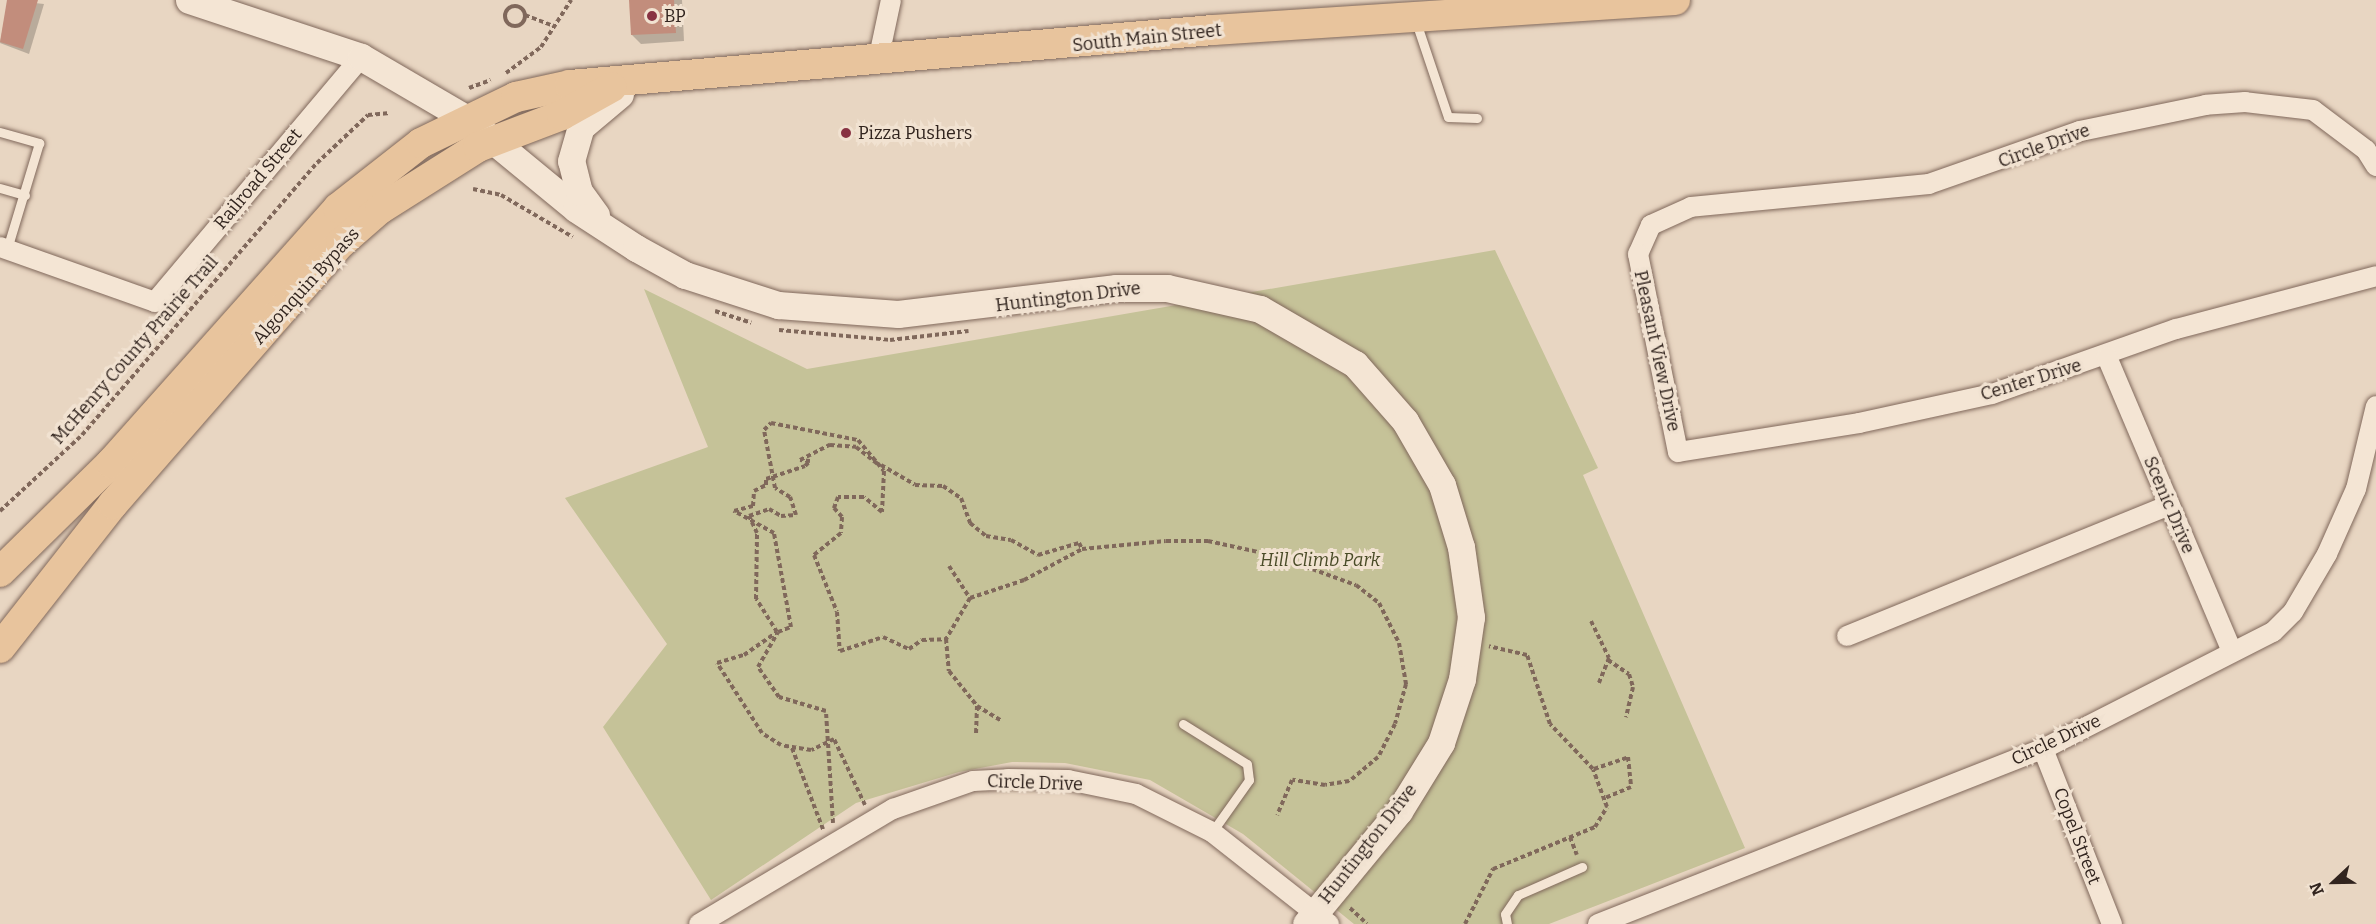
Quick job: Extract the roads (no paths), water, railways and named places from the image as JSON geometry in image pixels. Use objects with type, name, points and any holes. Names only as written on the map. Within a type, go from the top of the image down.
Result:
[{"type":"main road","name":"South Main Street","points":[[629,81],[878,62],[1411,8],[1675,0]]},
{"type":"main road","name":"Algonquin Bypass","points":[[0,572],[111,463],[338,208],[395,160],[467,119],[516,97],[570,85],[629,81]]},
{"type":"main road","name":"Algonquin Bypass","points":[[0,648],[113,504],[340,243],[380,209],[495,140],[562,115],[629,81]]},
{"type":"street","points":[[189,0],[361,57],[467,119],[495,140]]},
{"type":"street","points":[[878,62],[891,0]]},
{"type":"street","name":"Railroad Street","points":[[4,248],[155,302],[361,57]]},
{"type":"street","points":[[605,228],[579,192],[571,161],[581,127],[629,81]]},
{"type":"street","name":"Circle Drive","points":[[1726,200],[1929,184],[2080,130],[2245,102],[2313,110],[2366,150],[2376,166]]},
{"type":"street","name":"Huntington Drive","points":[[495,140],[605,228],[685,275],[778,305],[898,314],[1116,288],[1167,288],[1260,309],[1355,364],[1406,421],[1442,485],[1461,547],[1470,617],[1462,679],[1441,743],[1399,811],[1316,921]]},
{"type":"street","name":"Pleasant View Drive","points":[[1678,452],[1643,298],[1639,249],[1645,232],[1660,219],[1726,200]]},
{"type":"street","name":"Center Drive","points":[[1678,452],[1859,423],[1992,394],[2107,357],[2176,329],[2376,276]]},
{"type":"street","name":"Scenic Drive","points":[[2107,357],[2232,652]]},
{"type":"street","name":"Circle Drive","points":[[1598,924],[2043,749],[2273,632],[2293,612],[2327,554],[2356,489],[2376,406]]},
{"type":"street","points":[[1846,636],[2169,505]]},
{"type":"street","name":"Copel Street","points":[[2043,749],[2112,924]]},
{"type":"street","name":"Circle Drive","points":[[699,924],[893,809],[973,781],[1068,780],[1136,794],[1212,832],[1316,921]]},
{"type":"lane","points":[[1411,8],[1448,117],[1477,118]]},
{"type":"lane","points":[[0,132],[39,143],[25,195],[4,248]]},
{"type":"lane","points":[[0,188],[25,195]]},
{"type":"lane","points":[[1183,724],[1247,764],[1249,780],[1212,832]]},
{"type":"lane","points":[[1507,924],[1505,914],[1518,895],[1582,867]]},
{"type":"place","name":"BP","points":[[652,16]]},
{"type":"place","name":"Pizza Pushers","points":[[846,133]]},
{"type":"park label","name":"Hill Climb Park","points":[[1320,560]]}]
